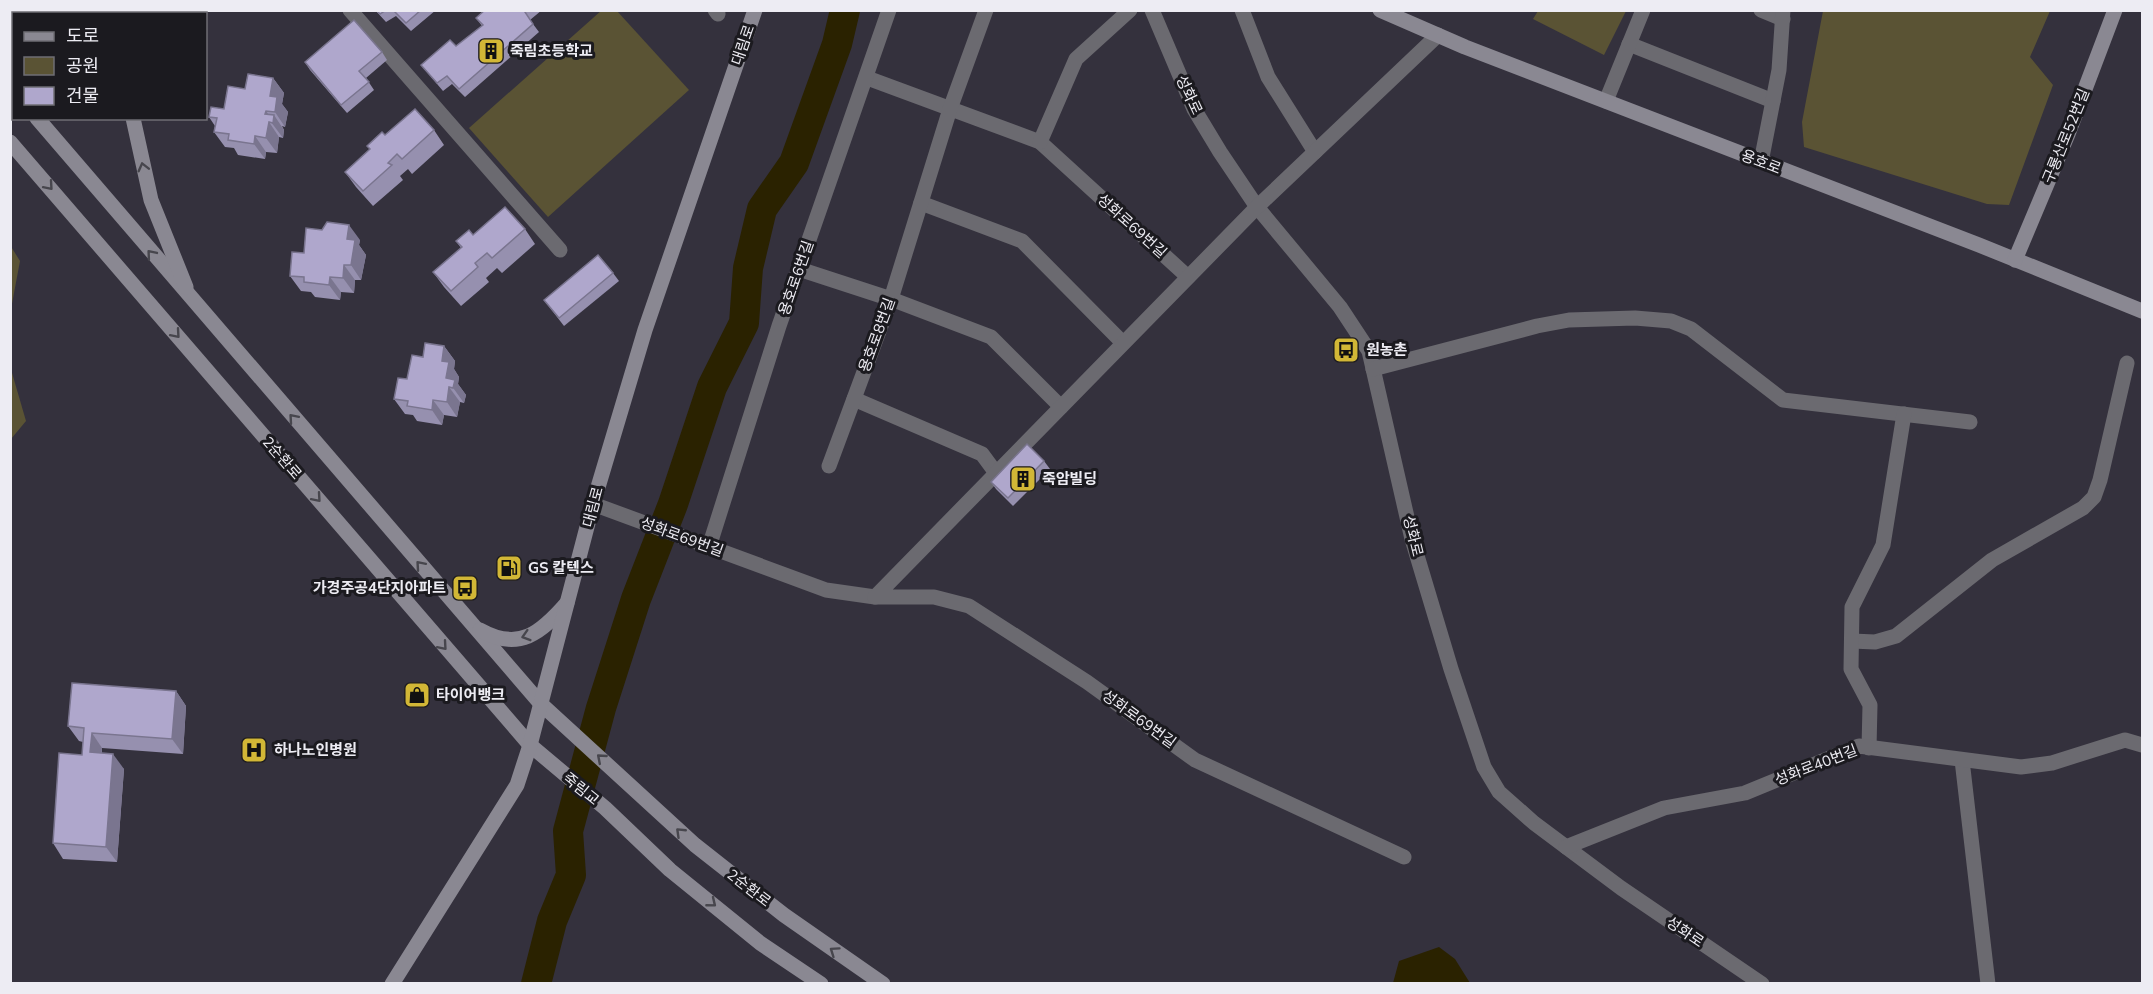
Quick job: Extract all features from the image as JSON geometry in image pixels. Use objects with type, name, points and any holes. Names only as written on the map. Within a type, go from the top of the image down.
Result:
[{"type":"street","points":[[350,10],[560,250]]},
{"type":"street","name":"대림로","points":[[392,984],[517,785],[530,745],[593,504],[645,330],[755,10]]},
{"type":"street","name":"용호로6번길","points":[[709,547],[799,269],[889,10]]},
{"type":"street","name":"용호로8번길","points":[[829,466],[891,299],[950,109],[986,10]]},
{"type":"street","points":[[870,79],[1040,142],[1076,59],[1130,10]]},
{"type":"street","name":"성화로","points":[[1152,10],[1194,109],[1257,207],[1340,307],[1369,351],[1412,539],[1451,669],[1484,767],[1499,792],[1566,847],[1762,984]]},
{"type":"street","points":[[1242,10],[1268,77],[1315,152]]},
{"type":"street","name":"용호로","points":[[1380,10],[1438,35],[2142,311]]},
{"type":"street","points":[[1606,101],[1643,10]]},
{"type":"street","points":[[1761,10],[1783,15],[1773,101],[1761,162]]},
{"type":"street","name":"구룡산로52번길","points":[[2015,260],[2068,134],[2115,10]]},
{"type":"street","points":[[874,597],[1257,207],[1438,35]]},
{"type":"street","points":[[1629,44],[1773,101]]},
{"type":"street","points":[[39,120],[191,301],[541,704]]},
{"type":"street","points":[[133,120],[152,200],[191,301]]},
{"type":"street","name":"2순환로","points":[[10,142],[530,745],[557,770]]},
{"type":"street","name":"성화로69번길","points":[[1040,142],[1188,277]]},
{"type":"street","points":[[921,203],[1022,241],[1123,343]]},
{"type":"street","points":[[799,269],[891,299],[992,337],[1061,407]]},
{"type":"street","points":[[1373,369],[1537,326],[1587,318],[1671,321],[1691,329],[1783,400],[1970,422]]},
{"type":"street","points":[[1852,642],[1875,642],[1896,636],[1992,560],[2083,508],[2094,497],[2127,363]]},
{"type":"street","points":[[854,399],[982,454],[996,473]]},
{"type":"street","points":[[1869,748],[1870,705],[1851,669],[1852,607],[1884,545],[1904,414]]},
{"type":"street","name":"성화로69번길","points":[[593,504],[826,590],[874,597],[934,597],[969,606],[1087,682],[1195,760],[1404,857]]},
{"type":"street","points":[[473,626],[494,637],[520,639],[544,628],[568,601]]},
{"type":"street","name":"2순환로","points":[[541,704],[694,845],[784,915],[883,984]]},
{"type":"street","name":"성화로40번길","points":[[1566,847],[1664,808],[1745,793],[1860,746],[2021,767],[2052,763],[2125,740],[2142,745]]},
{"type":"street","points":[[1962,760],[1988,984]]},
{"type":"street","name":"죽림교","points":[[557,770],[606,808],[697,892],[760,943],[821,984]]},
{"type":"green space","points":[[602,10],[617,11],[689,90],[548,217],[469,128]]},
{"type":"green space","points":[[1538,11],[1626,11],[1604,55],[1533,19]]},
{"type":"green space","points":[[1823,11],[2050,11],[2030,57],[2053,85],[2009,205],[1987,204],[1804,147],[1802,122]]},
{"type":"green space","points":[[10,245],[20,261],[11,309],[10,309]]},
{"type":"green space","points":[[10,366],[26,421],[11,439],[10,439]]},
{"type":"shaded area","points":[[1439,947],[1455,959],[1470,983],[1393,983],[1399,961]]},
{"type":"building","points":[[393,10],[421,10],[406,23]]},
{"type":"building","name":"죽림초등학교","points":[[485,10],[527,10],[525,12],[533,24],[459,89],[447,76],[437,83],[421,65],[450,40],[456,46],[483,25],[476,18]]},
{"type":"building","points":[[354,20],[382,52],[359,71],[369,82],[341,105],[305,62]]},
{"type":"building","points":[[248,74],[273,78],[270,96],[277,97],[275,112],[266,111],[265,114],[274,115],[273,123],[269,122],[266,138],[255,136],[254,144],[228,140],[229,134],[214,132],[217,118],[209,117],[211,107],[224,109],[228,86],[245,89]]},
{"type":"building","points":[[415,109],[434,130],[402,159],[397,154],[388,163],[392,165],[363,191],[345,172],[370,149],[367,146],[382,132],[385,135]]},
{"type":"building","points":[[505,207],[525,229],[492,258],[487,253],[475,263],[478,267],[451,291],[433,272],[462,247],[456,241],[469,230],[473,235]]},
{"type":"building","points":[[327,222],[349,225],[347,239],[355,240],[351,265],[344,265],[343,278],[330,277],[329,285],[304,282],[304,277],[290,276],[292,252],[304,253],[306,228],[322,230]]},
{"type":"building","points":[[598,255],[613,273],[559,318],[544,300]]},
{"type":"building","points":[[425,343],[444,346],[442,361],[449,362],[446,378],[455,380],[453,388],[449,387],[447,402],[433,400],[432,410],[407,406],[408,401],[394,399],[398,378],[407,379],[412,355],[423,357]]},
{"type":"building","points":[[1027,444],[1044,461],[1008,498],[991,482]]},
{"type":"building","points":[[72,683],[176,691],[172,739],[92,733],[90,752],[113,754],[106,847],[53,843],[59,753],[82,755],[84,728],[68,726]]},
{"type":"waterway","points":[[536,984],[552,921],[571,875],[568,831],[601,708],[636,599],[673,504],[712,387],[744,323],[748,268],[762,209],[794,163],[837,44],[845,10]]},
{"type":"place","name":"죽림초등학교","points":[[491,51]]},
{"type":"place","name":"원농촌","points":[[1346,350]]},
{"type":"place","name":"죽암빌딩","points":[[1023,479]]},
{"type":"place","name":"GS 칼텍스","points":[[509,568]]},
{"type":"place","name":"가경주공4단지아파트","points":[[465,588]]},
{"type":"place","name":"타이어뱅크","points":[[417,695]]},
{"type":"place","name":"하나노인병원","points":[[254,750]]}]
